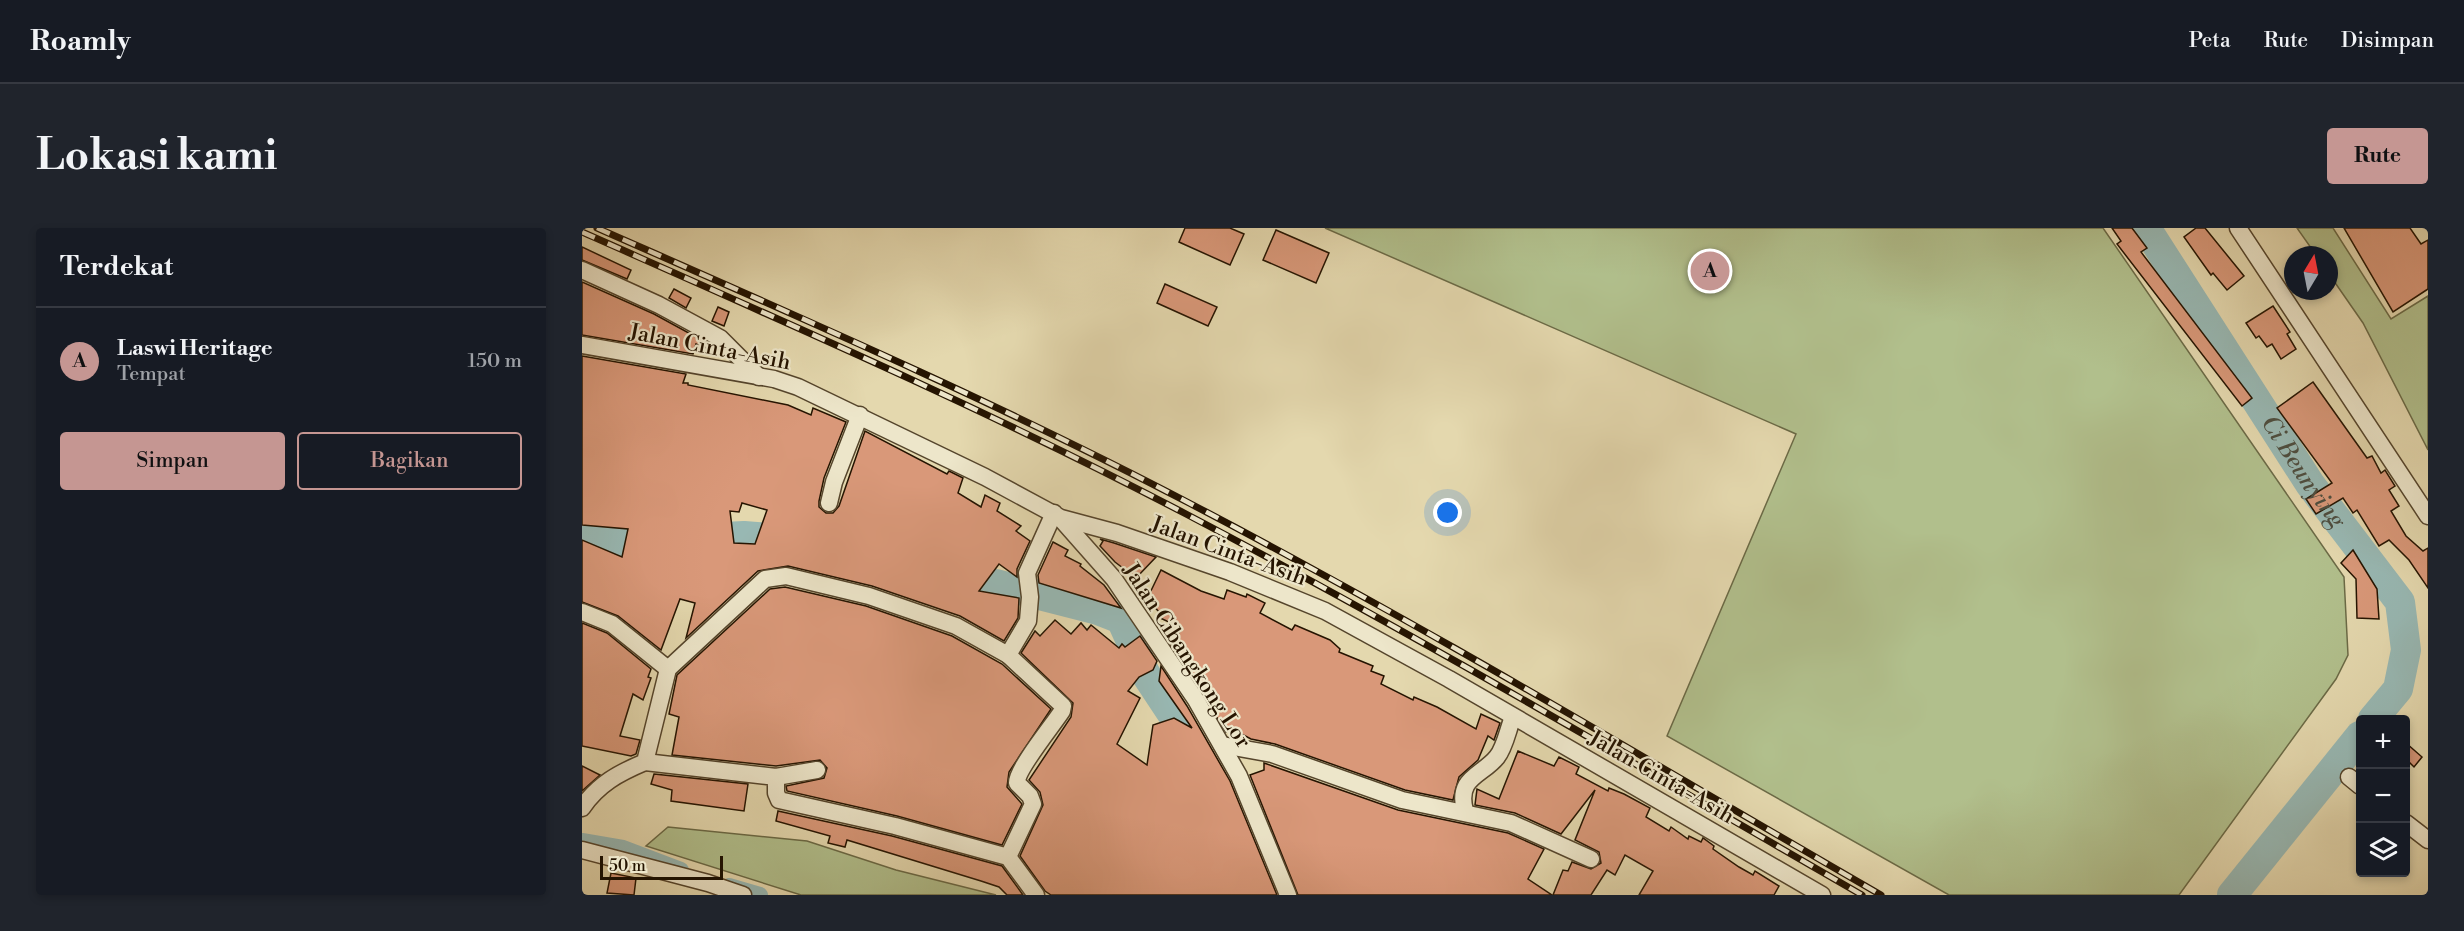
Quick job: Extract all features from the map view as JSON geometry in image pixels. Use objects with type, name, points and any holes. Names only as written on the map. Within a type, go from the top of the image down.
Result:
[{"type":"street","points":[[2238,228],[2428,516]]},
{"type":"street","points":[[582,270],[659,305],[720,338],[759,377]]},
{"type":"street","name":"Jalan Cinta-Asih","points":[[582,345],[759,377],[798,387],[860,415],[1058,516],[1117,533],[1230,572],[1300,600],[1405,654],[1822,895]]},
{"type":"street","points":[[829,503],[834,482],[860,415]]},
{"type":"street","points":[[1008,656],[1028,621],[1030,592],[1028,569],[1058,516]]},
{"type":"street","name":"Jalan Cibangkong Lor","points":[[1058,516],[1114,579],[1196,700],[1239,776],[1288,895]]},
{"type":"street","points":[[645,762],[668,669],[765,579],[778,575],[897,604],[956,626],[1008,656],[1064,708],[1017,775],[1017,783],[1030,796],[1033,804],[1008,857]]},
{"type":"street","points":[[582,612],[612,624],[668,669]]},
{"type":"street","points":[[1465,811],[1465,791],[1476,773],[1499,755],[1513,717]]},
{"type":"street","points":[[1222,744],[1272,754],[1402,800],[1465,811],[1537,832],[1592,859]]},
{"type":"street","points":[[582,808],[592,794],[612,778],[645,762],[776,777],[817,770]]},
{"type":"street","points":[[776,777],[776,793],[779,800],[895,826],[1008,857],[1036,895]]},
{"type":"street","points":[[2410,825],[2426,833]]},
{"type":"street","points":[[582,850],[708,883],[743,895]]},
{"type":"green space","points":[[1325,228],[2103,228],[2344,577],[2348,655],[2336,679],[2179,895],[1949,895],[1667,736],[1796,434]]},
{"type":"green space","points":[[2297,228],[2333,228],[2391,319],[2428,296],[2428,450],[2363,323],[2338,287],[2338,246],[2310,246]]},
{"type":"green space","points":[[668,827],[807,841],[896,870],[996,895],[801,895],[646,846]]},
{"type":"building","points":[[1185,228],[1230,228],[1244,234],[1230,265],[1179,242]]},
{"type":"building","points":[[2112,228],[2132,228],[2147,248],[2141,252],[2252,398],[2242,406],[2117,244],[2121,241]]},
{"type":"building","points":[[2196,228],[2205,228],[2244,276],[2227,290],[2213,273],[2211,275],[2184,237]]},
{"type":"building","points":[[2344,228],[2410,228],[2421,244],[2428,240],[2428,289],[2393,312]]},
{"type":"building","points":[[1276,230],[1329,253],[1316,283],[1263,260]]},
{"type":"building","points":[[582,247],[631,270],[627,279],[582,260]]},
{"type":"building","points":[[582,282],[654,314],[709,344],[707,348],[696,344],[693,354],[582,335]]},
{"type":"building","points":[[1165,284],[1217,307],[1208,326],[1157,303]]},
{"type":"building","points":[[674,289],[691,298],[686,308],[669,298]]},
{"type":"building","points":[[2273,306],[2290,332],[2287,334],[2296,349],[2281,359],[2272,344],[2267,347],[2259,336],[2256,338],[2246,323]]},
{"type":"building","points":[[718,307],[729,312],[724,326],[712,321]]},
{"type":"building","points":[[582,356],[686,374],[683,383],[688,383],[688,385],[788,405],[811,415],[813,408],[846,422],[824,478],[819,507],[826,513],[833,513],[839,506],[865,431],[947,474],[949,471],[963,478],[958,493],[981,507],[985,495],[1000,503],[997,511],[1021,526],[1016,531],[1030,541],[1017,569],[1017,577],[999,564],[979,591],[1019,598],[1018,618],[1004,641],[960,616],[872,586],[788,566],[758,571],[686,638],[695,603],[680,599],[661,650],[618,616],[582,602],[582,540],[622,557],[628,529],[582,525]],"holes":[[[742,503],[767,510],[755,544],[734,543],[730,511],[739,512]]]},
{"type":"building","points":[[2313,382],[2367,458],[2372,456],[2381,473],[2385,470],[2395,486],[2389,490],[2399,506],[2391,511],[2406,536],[2423,551],[2428,548],[2428,588],[2409,560],[2389,540],[2379,546],[2357,510],[2353,513],[2343,498],[2316,514],[2306,499],[2332,483],[2277,408]]},
{"type":"building","points":[[1100,539],[1156,557],[1136,578],[1115,562],[1100,546],[1103,541]]},
{"type":"building","points":[[1053,542],[1068,550],[1065,556],[1081,564],[1080,566],[1104,585],[1121,608],[1039,583],[1038,575]]},
{"type":"building","points":[[2353,550],[2377,589],[2379,619],[2357,618],[2356,579],[2341,563]]},
{"type":"building","points":[[1161,570],[1201,591],[1224,599],[1227,590],[1246,597],[1247,594],[1265,603],[1260,613],[1292,630],[1295,625],[1330,640],[1340,649],[1339,652],[1373,666],[1371,671],[1384,676],[1381,684],[1413,700],[1414,697],[1437,707],[1476,729],[1481,714],[1500,723],[1494,740],[1488,736],[1478,760],[1459,777],[1453,800],[1405,790],[1275,744],[1251,739],[1230,728],[1226,732],[1171,645],[1182,628],[1158,617],[1161,614],[1147,599]]},
{"type":"building","points":[[785,587],[866,606],[952,636],[1002,664],[1051,709],[1009,772],[1007,787],[1022,804],[1002,845],[897,816],[787,791],[786,786],[824,778],[827,768],[820,760],[776,766],[672,755],[679,717],[669,714],[677,675],[770,589]]},
{"type":"building","points":[[1055,620],[1071,634],[1081,623],[1087,630],[1091,625],[1119,648],[1122,644],[1125,647],[1140,636],[1157,661],[1153,670],[1139,677],[1128,691],[1140,698],[1117,744],[1147,765],[1153,725],[1174,718],[1192,728],[1159,681],[1161,666],[1230,781],[1277,895],[1051,895],[1045,891],[1020,856],[1043,805],[1040,792],[1029,780],[1071,717],[1073,703],[1021,653],[1035,631],[1040,636]]},
{"type":"building","points":[[582,623],[607,633],[651,669],[648,677],[651,678],[643,700],[633,694],[620,736],[640,740],[636,754],[631,756],[582,746]]},
{"type":"building","points":[[2410,746],[2422,757],[2414,767],[2410,763]]},
{"type":"building","points":[[1518,751],[1554,766],[1559,757],[1579,767],[1576,774],[1608,791],[1609,788],[1624,794],[1650,808],[1646,817],[1669,831],[1671,827],[1688,839],[1689,836],[1701,842],[1703,838],[1714,846],[1713,849],[1739,867],[1753,875],[1755,871],[1779,886],[1774,895],[1639,895],[1653,871],[1625,855],[1615,875],[1607,870],[1591,895],[1553,895],[1563,870],[1568,871],[1572,862],[1591,869],[1601,863],[1599,852],[1575,840],[1595,790],[1561,834],[1515,813],[1475,805],[1477,789],[1499,799]]},
{"type":"building","points":[[1264,763],[1398,810],[1508,833],[1544,849],[1528,879],[1552,895],[1298,895],[1250,775],[1264,770]]},
{"type":"building","points":[[582,766],[600,775],[582,791]]},
{"type":"building","points":[[654,774],[748,784],[744,811],[671,801],[672,790],[651,784]]},
{"type":"building","points":[[778,811],[892,836],[1002,866],[1023,895],[1007,895],[999,887],[847,840],[845,847],[828,843],[830,836],[776,821]]},
{"type":"building","points":[[611,873],[636,878],[634,895],[607,893]]},
{"type":"waterway","name":"Ci Beunying","points":[[2146,228],[2310,484],[2400,602],[2406,650],[2398,689],[2376,715]]},
{"type":"waterway","points":[[582,533],[625,542],[744,536],[797,540]]},
{"type":"waterway","points":[[944,583],[951,585],[996,584],[1098,610],[1121,619],[1145,673],[1195,752]]},
{"type":"waterway","name":"Ci Beunying","points":[[2232,895],[2356,741]]},
{"type":"waterway","points":[[582,841],[623,848],[681,870]]},
{"type":"waterway","points":[[729,886],[760,895]]},
{"type":"railway","points":[[597,228],[971,395],[1191,504],[1452,647],[1881,895]]},
{"type":"railway","points":[[582,232],[962,403],[1186,514],[1441,653],[1862,895]]},
{"type":"place","name":"Laswi Heritage","points":[[1710,271]]}]
